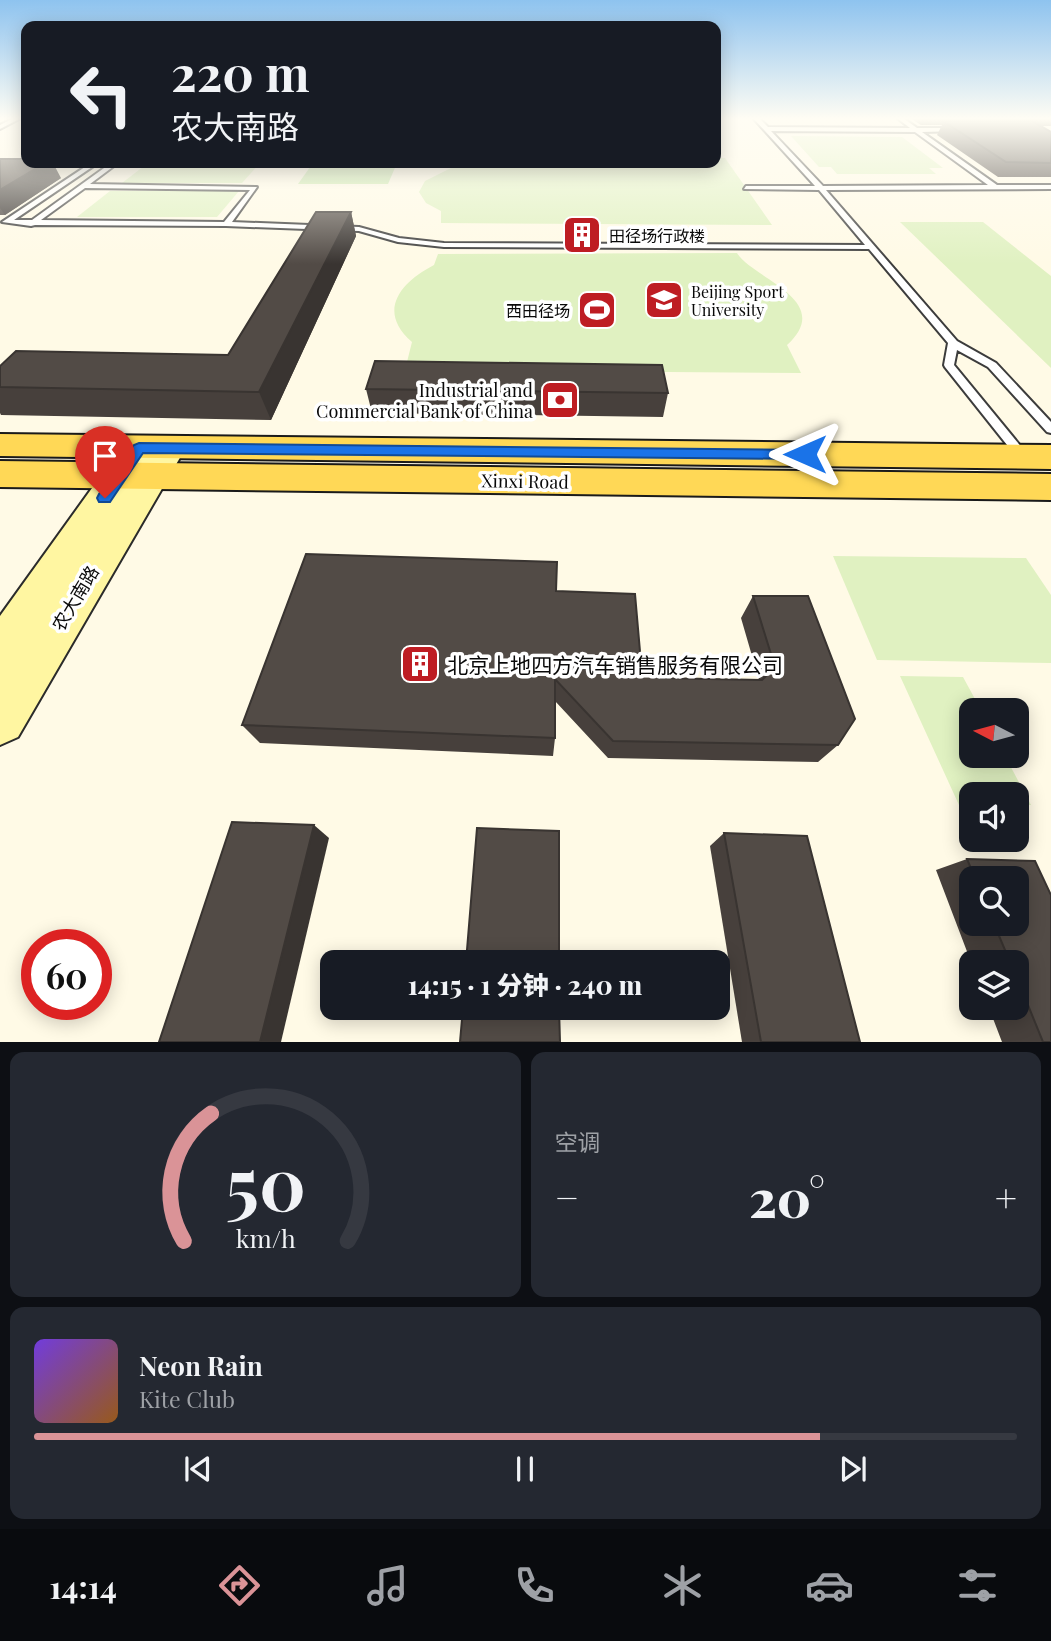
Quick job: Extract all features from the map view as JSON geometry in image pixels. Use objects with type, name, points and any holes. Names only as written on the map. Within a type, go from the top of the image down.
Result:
[{"type":"main road","name":"Xinxi Road","points":[[0,446],[144,462],[1051,487]]},
{"type":"main road","name":"Xinxi Road","points":[[0,474],[144,462],[1037,457]]},
{"type":"main road","name":"农大南路","points":[[0,654],[144,462]]},
{"type":"main road","name":"农大南路","points":[[0,720],[144,462]]},
{"type":"lane","points":[[801,167],[953,343],[992,365],[1051,429]]},
{"type":"lane","points":[[967,167],[996,187]]},
{"type":"lane","points":[[4,222],[87,168]]},
{"type":"lane","points":[[31,224],[108,168]]},
{"type":"lane","points":[[83,187],[256,188],[226,224]]},
{"type":"lane","points":[[746,188],[1051,187]]},
{"type":"lane","points":[[4,222],[226,224],[359,229],[398,240],[444,245],[871,247]]},
{"type":"lane","points":[[953,343],[949,365],[1037,457]]},
{"type":"green space","points":[[731,167],[772,225],[441,223],[441,211],[426,203],[419,192],[425,181],[451,168]]},
{"type":"green space","points":[[819,167],[941,167],[943,168],[929,168],[936,174],[837,174],[831,167]]},
{"type":"green space","points":[[142,168],[256,168],[242,183],[122,183]]},
{"type":"green space","points":[[309,168],[395,168],[388,184],[298,184]]},
{"type":"green space","points":[[110,191],[239,191],[217,217],[77,217]]},
{"type":"green space","points":[[900,222],[983,222],[1051,276],[1051,368]]},
{"type":"green space","name":"西田径场","points":[[737,253],[797,303],[802,315],[800,329],[787,345],[801,373],[405,370],[412,342],[401,330],[394,308],[403,289],[434,265],[438,254]]},
{"type":"green space","points":[[833,556],[1026,558],[1051,595],[1051,663],[877,660]]},
{"type":"green space","points":[[900,676],[963,677],[974,698],[959,698],[959,768],[1011,768],[1019,782],[959,782],[959,805]]},
{"type":"building","points":[[0,167],[37,168],[0,190]]},
{"type":"building","points":[[316,212],[351,212],[259,392],[0,387],[0,366],[16,351],[228,355]]},
{"type":"building","points":[[375,361],[662,365],[668,393],[366,389]]},
{"type":"building","points":[[306,554],[557,562],[556,591],[635,594],[641,663],[658,678],[762,680],[775,667],[753,596],[808,596],[855,719],[838,745],[613,741],[555,679],[555,738],[242,725]]},
{"type":"building","points":[[232,822],[314,825],[260,1042],[159,1042]]},
{"type":"building","points":[[477,828],[559,831],[559,950],[467,950]]},
{"type":"building","points":[[724,833],[807,836],[860,1042],[761,1042]]},
{"type":"building","points":[[967,859],[1035,861],[1051,895],[1051,1042],[1043,1042],[1029,1008],[1029,950],[1005,950],[999,936],[1029,936],[1029,866],[970,866]]},
{"type":"building","points":[[462,1020],[559,1020],[560,1042],[460,1042]]},
{"type":"place","name":"田径场行政楼","points":[[582,235]]},
{"type":"place","name":"Beijing Sport University","points":[[664,300]]},
{"type":"place","name":"西田径场","points":[[597,310]]},
{"type":"place","name":"Industrial and Commercial Bank of China","points":[[560,400]]},
{"type":"place","name":"北京上地四方汽车销售服务有限公司","points":[[420,664]]},
{"type":"route","points":[[105,498],[139,448],[805,454]]}]
